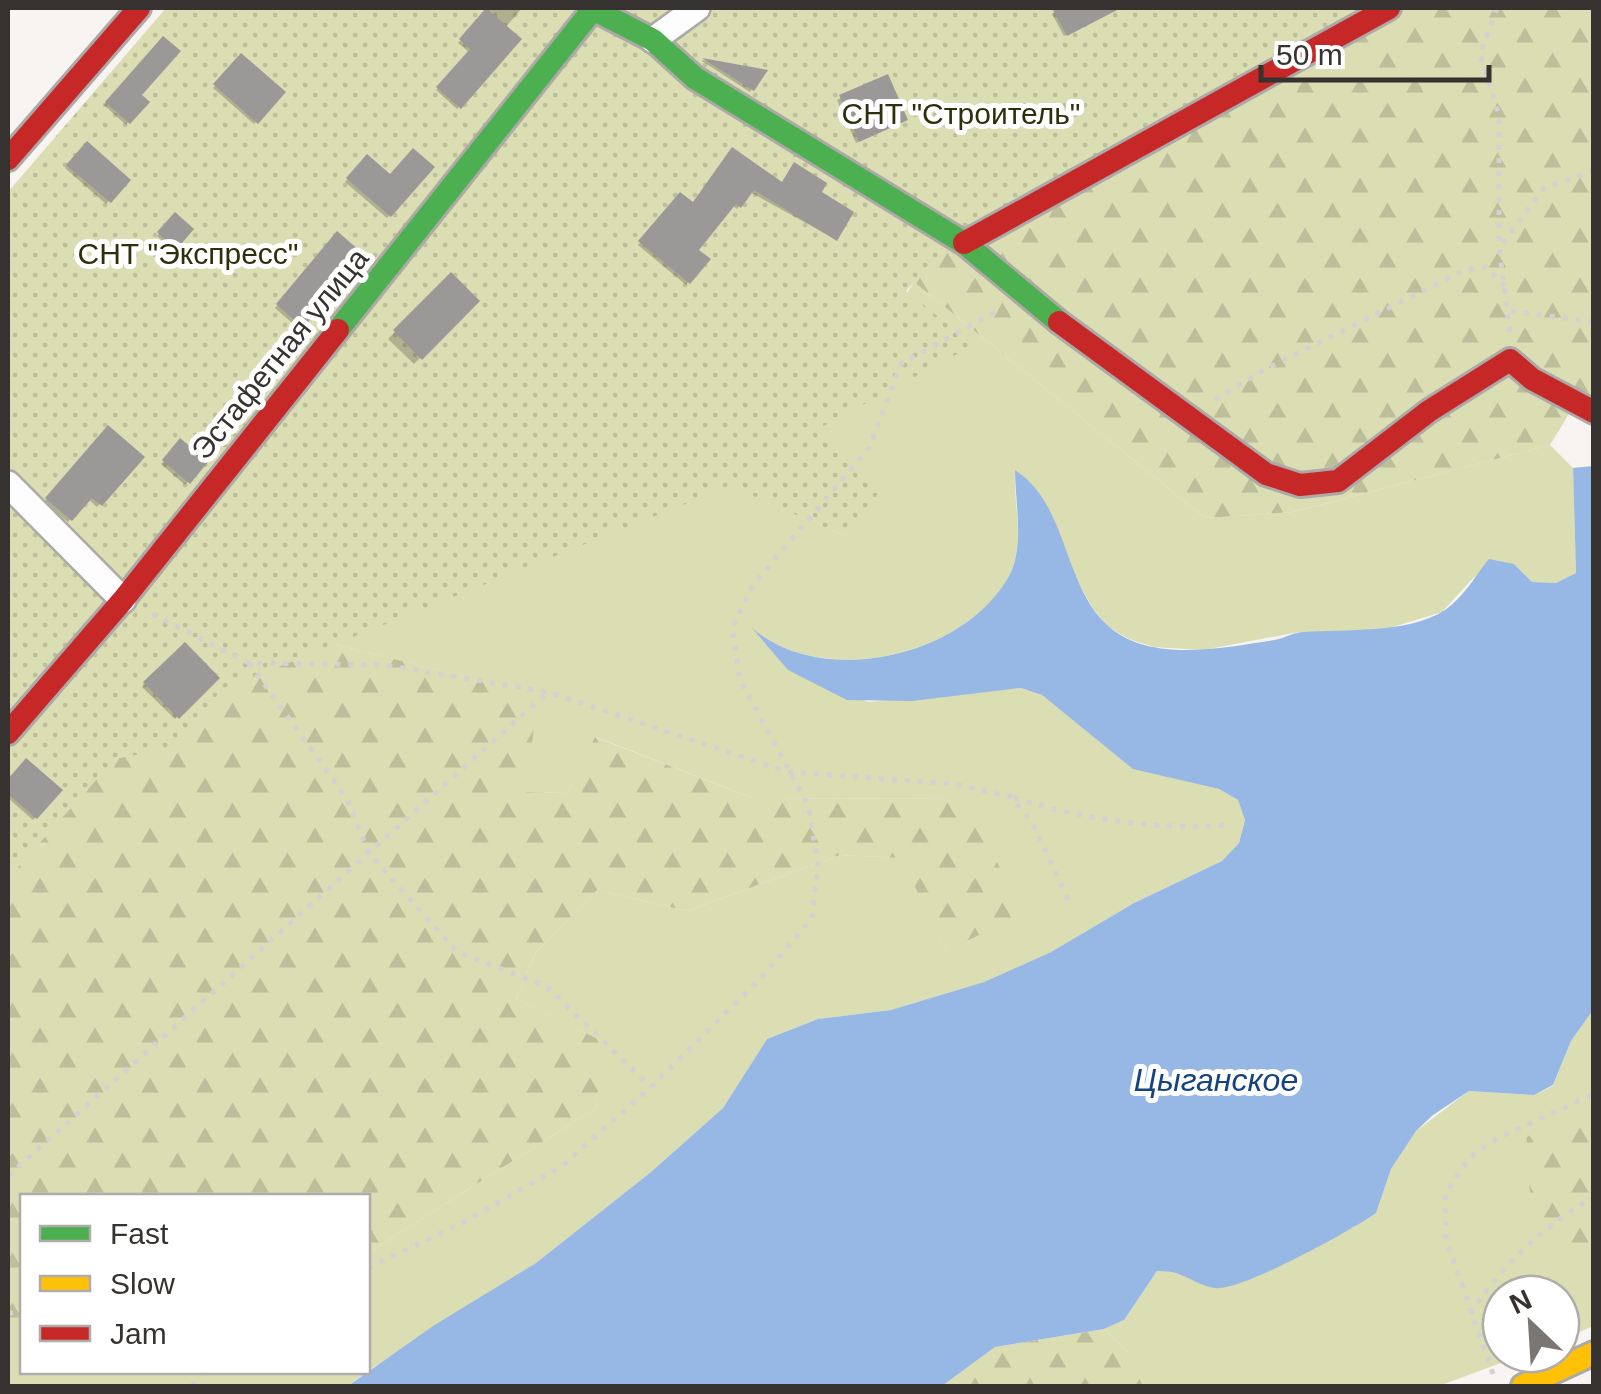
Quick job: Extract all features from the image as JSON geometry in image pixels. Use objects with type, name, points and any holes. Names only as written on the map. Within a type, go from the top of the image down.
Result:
[{"type":"street","points":[[8,160],[138,8]]},
{"type":"street","points":[[593,8],[654,40],[695,78],[964,243],[1023,295],[1266,474],[1300,485],[1338,481],[1430,411],[1510,360],[1532,379],[1594,412]]},
{"type":"street","name":"Эстафетная улица","points":[[8,732],[122,600],[593,8]]},
{"type":"street","points":[[654,40],[698,8]]},
{"type":"street","points":[[964,243],[1389,8]]},
{"type":"street","points":[[8,484],[122,600]]},
{"type":"street","points":[[1523,1386],[1594,1353]]},
{"type":"path","points":[[1497,8],[1480,54],[1498,115],[1499,248],[1511,311],[1510,360]]},
{"type":"path","points":[[1499,248],[1544,189],[1594,170]]},
{"type":"path","points":[[1190,416],[1258,373],[1465,270],[1486,268],[1506,288]]},
{"type":"path","points":[[370,1267],[462,1223],[562,1166],[651,1087],[763,976],[812,918],[818,864],[808,805],[740,680],[732,628],[754,585],[870,448],[901,364],[1023,295]]},
{"type":"path","points":[[1511,311],[1594,322]]},
{"type":"path","points":[[122,600],[249,663],[385,665],[548,692],[788,772],[955,784],[1084,819],[1190,828],[1226,825]]},
{"type":"path","points":[[249,663],[347,799],[369,853],[457,952],[546,986],[651,1087]]},
{"type":"path","points":[[8,1176],[548,692]]},
{"type":"path","points":[[1011,797],[1032,822],[1071,906]]},
{"type":"path","points":[[1497,1386],[1446,1239],[1445,1194],[1470,1157],[1498,1138],[1594,1094]]},
{"type":"path","points":[[1470,1314],[1504,1264],[1558,1219],[1593,1199]]},
{"type":"green space","points":[[166,8],[1383,8],[957,236],[906,291],[974,345],[822,427],[880,490],[850,538],[730,486],[221,690],[177,747],[115,759],[8,878],[8,192]]},
{"type":"green space","points":[[1382,8],[1593,8],[1593,397],[1583,391],[1550,445],[1293,512],[1205,518],[914,282],[957,236]]},
{"type":"green space","points":[[914,282],[1205,518],[1293,512],[1550,445],[1573,468],[1576,573],[1556,583],[1532,582],[1514,564],[1474,577],[1442,612],[1373,633],[1299,632],[1203,650],[1154,647],[1107,626],[1092,607],[1015,470],[1018,538],[1014,564],[989,603],[961,626],[930,643],[858,659],[822,658],[789,650],[759,634],[788,670],[869,702],[1021,688],[1042,695],[1133,768],[1219,789],[1238,800],[1245,820],[1239,843],[1222,861],[1134,903],[1051,952],[984,982],[891,1010],[818,1019],[767,1039],[723,1108],[651,1172],[536,1263],[370,1370],[370,1252],[596,1108],[603,1042],[516,999],[536,952],[597,890],[687,911],[840,855],[902,858],[946,951],[963,798],[755,799],[596,737],[568,793],[525,792],[537,695],[334,644],[730,485],[850,538],[821,427]]},
{"type":"green space","points":[[334,644],[538,695],[526,792],[568,793],[595,737],[755,799],[963,798],[1024,913],[946,951],[901,858],[840,855],[687,911],[597,890],[536,952],[516,999],[604,1042],[596,1108],[370,1252],[370,1194],[20,1194],[20,1322],[8,1322],[8,878],[115,758],[177,747],[220,690]]},
{"type":"green space","points":[[1593,1010],[1593,1326],[1581,1331],[1581,1274],[1481,1274],[1481,1370],[1439,1386],[1141,1384],[1127,1352],[1104,1329],[1124,1320],[1157,1271],[1179,1270],[1197,1282],[1280,1263],[1376,1213],[1391,1169],[1416,1131],[1469,1091],[1534,1095],[1553,1086],[1571,1041]]},
{"type":"green space","points":[[1593,1106],[1593,1249],[1562,1257],[1547,1249],[1538,1228],[1528,1177],[1527,1137],[1555,1120]]},
{"type":"green space","points":[[8,1322],[20,1322],[20,1374],[364,1374],[348,1386],[8,1386]]},
{"type":"green space","points":[[1104,1329],[1127,1352],[1143,1386],[942,1386],[995,1347]]},
{"type":"water","name":"Цыганское","points":[[1593,466],[1593,1010],[1571,1041],[1553,1085],[1534,1095],[1469,1091],[1433,1115],[1416,1131],[1391,1169],[1376,1213],[1296,1258],[1228,1287],[1215,1288],[1157,1271],[1124,1320],[1104,1329],[995,1347],[942,1386],[348,1386],[433,1326],[536,1263],[651,1172],[723,1108],[767,1039],[818,1019],[891,1010],[984,982],[1051,952],[1134,903],[1222,861],[1239,843],[1245,820],[1238,800],[1219,789],[1133,769],[1042,695],[1021,688],[912,701],[847,700],[788,670],[752,628],[782,647],[816,657],[853,660],[927,644],[960,627],[988,604],[1014,564],[1018,538],[1015,470],[1045,502],[1092,607],[1106,624],[1143,645],[1210,649],[1275,640],[1300,632],[1395,627],[1445,610],[1489,559],[1514,564],[1532,582],[1556,583],[1576,573],[1573,468]]},
{"type":"building","points":[[486,8],[522,39],[461,109],[436,87],[470,49],[459,39]]},
{"type":"building","points":[[1052,8],[1121,8],[1067,36]]},
{"type":"building","points":[[163,36],[181,51],[142,95],[150,102],[130,124],[105,102]]},
{"type":"building","points":[[241,53],[286,92],[258,124],[213,84]]},
{"type":"building","points":[[702,58],[768,70],[754,91]]},
{"type":"building","points":[[888,74],[908,120],[859,142],[839,95]]},
{"type":"building","points":[[87,141],[131,180],[111,203],[66,165]]},
{"type":"building","points":[[732,147],[782,182],[794,162],[827,183],[822,192],[854,212],[837,241],[754,190],[741,208],[736,204],[699,250],[711,259],[690,284],[638,241],[680,192],[693,202]]},
{"type":"building","points":[[413,148],[435,167],[391,217],[346,178],[367,154],[390,174]]},
{"type":"building","points":[[175,212],[194,229],[176,250],[157,232]]},
{"type":"building","points":[[337,231],[360,251],[313,303],[319,309],[303,328],[276,304]]},
{"type":"building","points":[[451,272],[480,301],[422,360],[393,330]]},
{"type":"building","points":[[108,425],[145,457],[102,506],[92,498],[72,521],[45,498]]},
{"type":"building","points":[[180,438],[208,462],[190,484],[162,460]]},
{"type":"building","points":[[185,642],[220,678],[179,719],[143,682]]},
{"type":"building","points":[[26,758],[63,790],[37,819],[8,794],[8,779]]},
{"type":"traffic: fast","points":[[338,330],[594,8]]},
{"type":"traffic: fast","points":[[593,9],[653,40],[695,78],[964,243],[1059,322]]},
{"type":"traffic: slow","points":[[1523,1386],[1594,1353]]},
{"type":"traffic: jam","points":[[8,159],[139,8]]},
{"type":"traffic: jam","points":[[964,243],[1389,8]]},
{"type":"traffic: jam","points":[[1059,322],[1266,474],[1300,485],[1338,481],[1429,411],[1510,360],[1532,379],[1594,412]]},
{"type":"traffic: jam","points":[[8,733],[123,600],[338,330]]},
{"type":"park label","name":"СНТ \"Строитель\"","points":[[961,114]]},
{"type":"park label","name":"СНТ \"Экспресс\"","points":[[188,254]]}]
